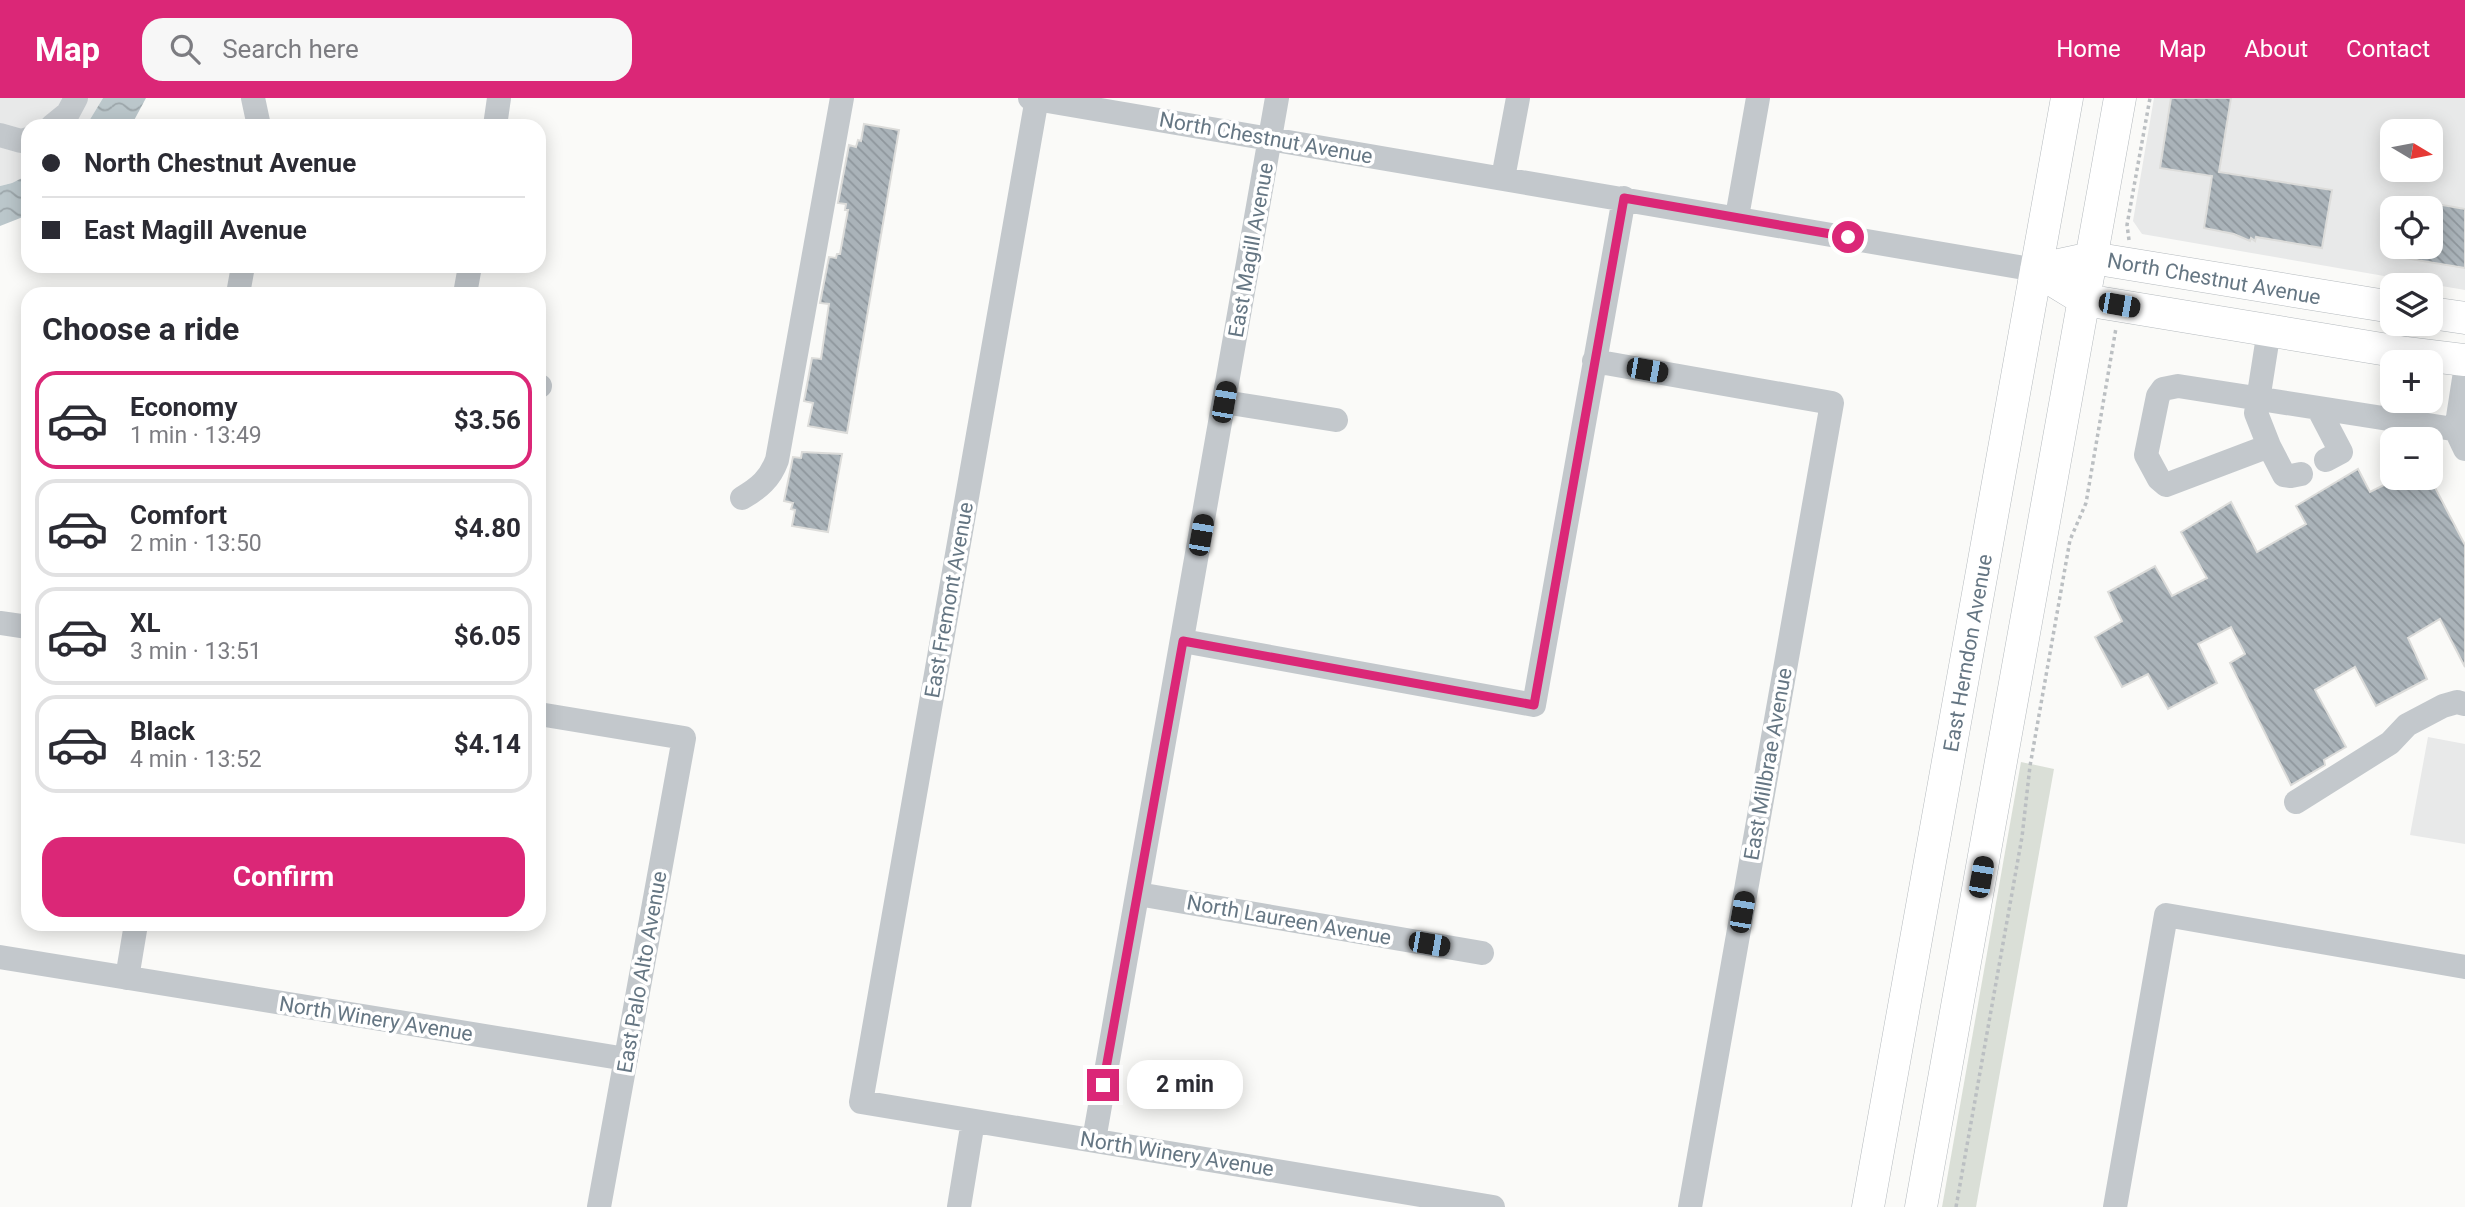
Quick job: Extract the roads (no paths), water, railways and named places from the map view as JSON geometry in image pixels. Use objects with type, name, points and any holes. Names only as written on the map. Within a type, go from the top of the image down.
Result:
[{"type":"main road","name":"East Herndon Avenue","points":[[1868,1207],[2067,98]]},
{"type":"main road","points":[[1921,1207],[2120,98]]},
{"type":"main road","name":"North Chestnut Avenue","points":[[2036,270],[2092,258],[2380,305]]},
{"type":"main road","name":"North Chestnut Avenue","points":[[2036,270],[2085,300],[2465,360]]},
{"type":"main road","points":[[2443,315],[2465,318]]},
{"type":"street","points":[[61,119],[68,113],[76,98]]},
{"type":"street","points":[[253,98],[258,119]]},
{"type":"street","points":[[496,119],[499,98]]},
{"type":"street","points":[[742,498],[772,475],[777,460],[842,98]]},
{"type":"street","name":"North Chestnut Avenue","points":[[1035,98],[2036,270]]},
{"type":"street","name":"East Fremont Avenue","points":[[861,1102],[1035,98]]},
{"type":"street","name":"East Magill Avenue","points":[[1094,1140],[1277,98]]},
{"type":"street","points":[[1503,178],[1518,98]]},
{"type":"street","points":[[1737,217],[1758,98]]},
{"type":"street","points":[[0,135],[21,141]]},
{"type":"street","points":[[1183,641],[1534,705],[1624,198]]},
{"type":"street","points":[[2269,330],[2256,413],[2284,475],[2291,477],[2301,474]]},
{"type":"street","name":"East Millbrae Avenue","points":[[1594,361],[1832,403],[1690,1207]]},
{"type":"street","points":[[2269,446],[2166,485],[2159,479],[2146,455],[2158,396],[2163,389],[2178,386],[2318,408],[2462,437],[2465,372]]},
{"type":"street","points":[[1224,402],[1336,420]]},
{"type":"street","points":[[2318,408],[2341,452],[2326,460]]},
{"type":"street","points":[[0,622],[21,626]]},
{"type":"street","points":[[2296,802],[2390,743],[2407,725],[2443,706],[2457,702],[2465,704]]},
{"type":"street","name":"East Palo Alto Avenue","points":[[546,716],[684,738],[599,1207]]},
{"type":"street","name":"North Laureen Avenue","points":[[1138,894],[1482,953]]},
{"type":"street","points":[[2115,1207],[2166,915],[2465,967]]},
{"type":"street","points":[[127,978],[135,931]]},
{"type":"street","name":"North Winery Avenue","points":[[0,957],[626,1059]]},
{"type":"street","name":"North Winery Avenue","points":[[861,1102],[1493,1207]]},
{"type":"street","points":[[958,1207],[974,1121]]},
{"type":"water","points":[[103,98],[146,98],[135,119],[90,119]]},
{"type":"water","points":[[21,178],[21,218],[0,226],[0,186]]}]
